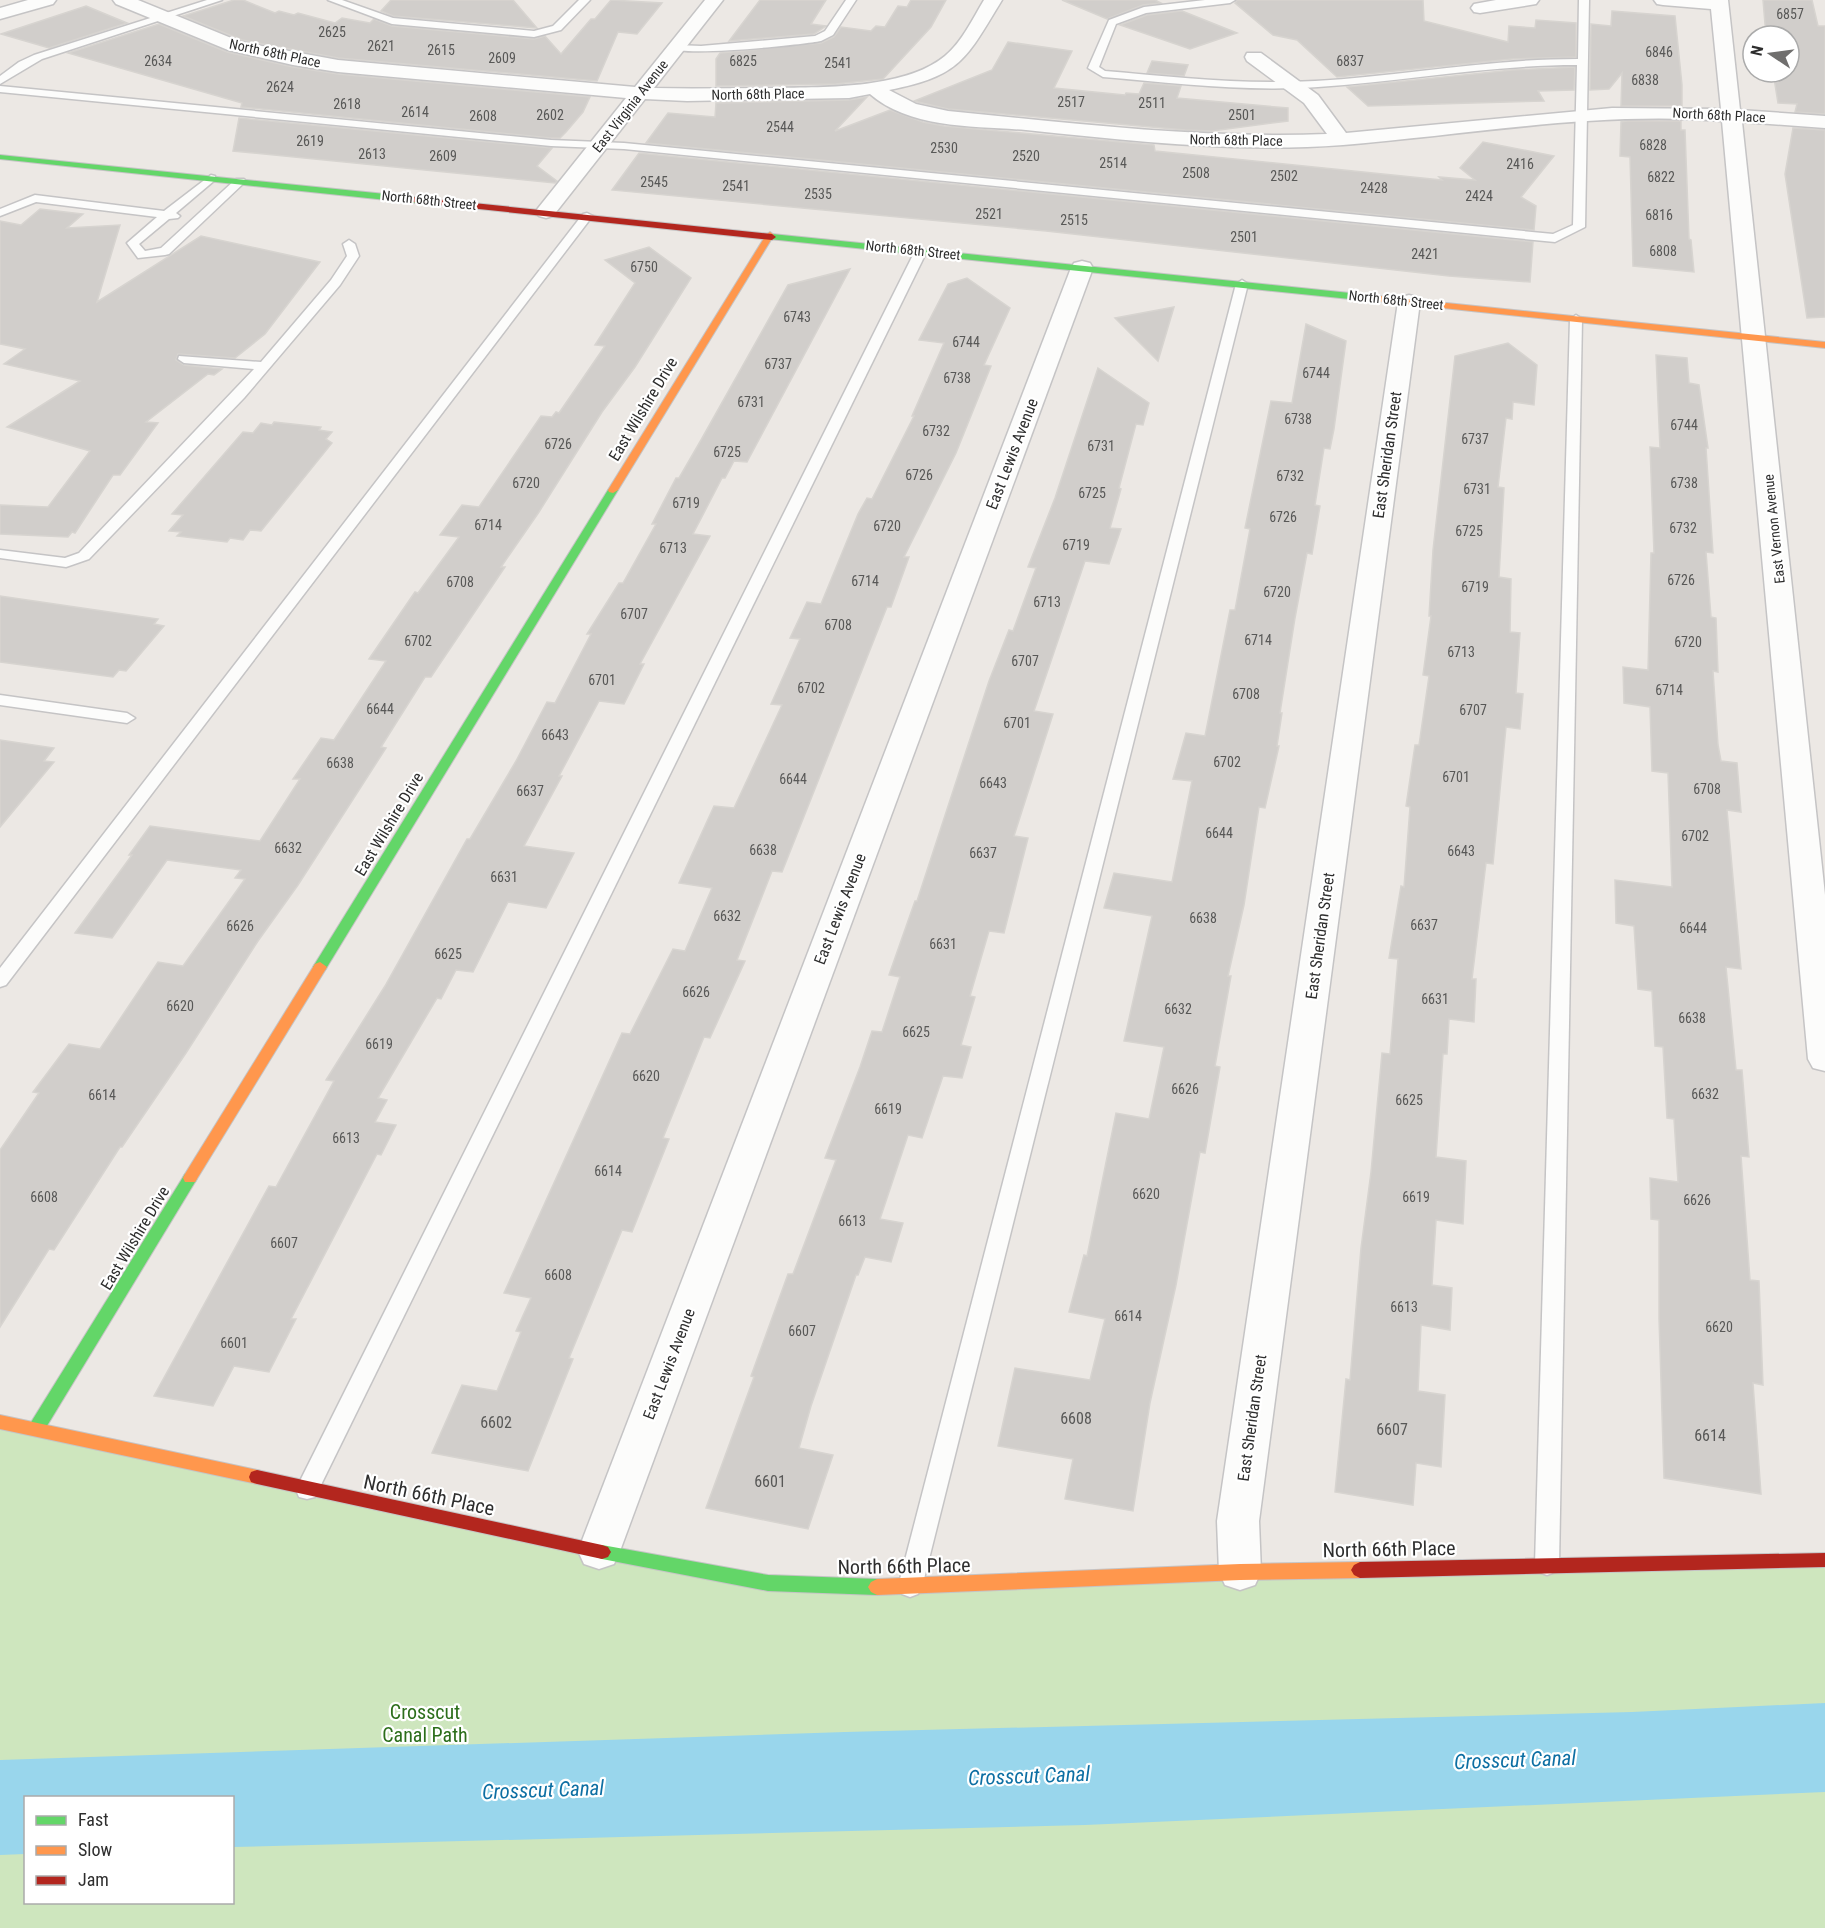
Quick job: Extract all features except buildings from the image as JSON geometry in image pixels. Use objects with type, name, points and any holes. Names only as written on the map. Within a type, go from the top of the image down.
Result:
[{"type":"street","points":[[0,14],[47,0]]},
{"type":"street","name":"North 68th Place","points":[[122,0],[235,46],[313,63],[639,93],[820,93],[875,88],[883,96],[910,109],[972,120],[1199,140],[1265,142],[1341,139],[1582,116],[1654,112],[1825,122]]},
{"type":"street","name":"East Virginia Avenue","points":[[546,212],[714,0]]},
{"type":"street","points":[[875,88],[907,81],[938,70],[951,61],[961,51],[993,0]]},
{"type":"street","points":[[1480,8],[1530,0]]},
{"type":"street","points":[[1663,0],[1719,2]]},
{"type":"street","name":"East Vernon Avenue","points":[[1719,2],[1755,337],[1825,1059]]},
{"type":"street","points":[[1254,57],[1311,99],[1341,139]]},
{"type":"street","points":[[1398,134],[1415,154]]},
{"type":"street","name":"North 68th Street","points":[[0,157],[1825,345]]},
{"type":"street","name":"East Wilshire Drive","points":[[36,1429],[770,235]]},
{"type":"street","name":"East Lewis Avenue","points":[[599,1551],[1082,268]]},
{"type":"street","name":"East Sheridan Street","points":[[1240,1572],[1238,1521],[1409,302]]},
{"type":"street","name":"North 66th Place","points":[[0,1422],[307,1490],[599,1551],[768,1583],[830,1587],[910,1587],[1240,1572],[1825,1560]]},
{"type":"lane","points":[[0,81],[23,64],[38,57],[217,0]]},
{"type":"lane","points":[[333,0],[392,21],[534,34],[557,28],[585,0]]},
{"type":"lane","points":[[676,48],[701,49],[817,39],[829,33],[851,0]]},
{"type":"lane","points":[[1230,0],[1144,10],[1112,22],[1093,68],[1103,74],[1200,83],[1315,84],[1473,67],[1584,62]]},
{"type":"lane","points":[[0,89],[1555,238],[1579,227],[1584,0]]},
{"type":"lane","points":[[211,178],[133,243],[142,255],[165,251],[240,181]]},
{"type":"lane","points":[[0,213],[35,198],[199,219]]},
{"type":"lane","points":[[0,981],[587,216]]},
{"type":"lane","points":[[0,554],[66,563],[84,556],[264,366],[336,282],[353,256],[349,244]]},
{"type":"lane","points":[[307,1490],[921,251]]},
{"type":"lane","points":[[910,1587],[1242,284]]},
{"type":"lane","points":[[1547,1564],[1576,319]]},
{"type":"lane","points":[[184,359],[264,366]]},
{"type":"lane","points":[[0,700],[127,717]]},
{"type":"green space","name":"Crosscut Canal Path","points":[[0,1422],[768,1583],[1825,1560],[1825,1928],[0,1928]]},
{"type":"water","name":"Crosscut Canal","points":[[1825,1703],[1825,1792],[1085,1825],[234,1847],[234,1796],[24,1796],[24,1854],[0,1855],[0,1760],[845,1732],[1632,1712]]},
{"type":"traffic: fast","points":[[0,157],[415,200]]},
{"type":"traffic: fast","points":[[772,237],[1379,299]]},
{"type":"traffic: fast","points":[[320,967],[613,490]]},
{"type":"traffic: fast","points":[[36,1429],[190,1178]]},
{"type":"traffic: fast","points":[[602,1552],[768,1583],[877,1587]]},
{"type":"traffic: slow","points":[[613,490],[770,235]]},
{"type":"traffic: slow","points":[[1379,299],[1825,345]]},
{"type":"traffic: slow","points":[[190,1178],[320,967]]},
{"type":"traffic: slow","points":[[0,1422],[257,1477]]},
{"type":"traffic: slow","points":[[877,1587],[1240,1572],[1360,1570]]},
{"type":"traffic: jam","points":[[415,200],[772,237]]},
{"type":"traffic: jam","points":[[257,1477],[602,1552]]},
{"type":"traffic: jam","points":[[1360,1570],[1825,1560]]}]
